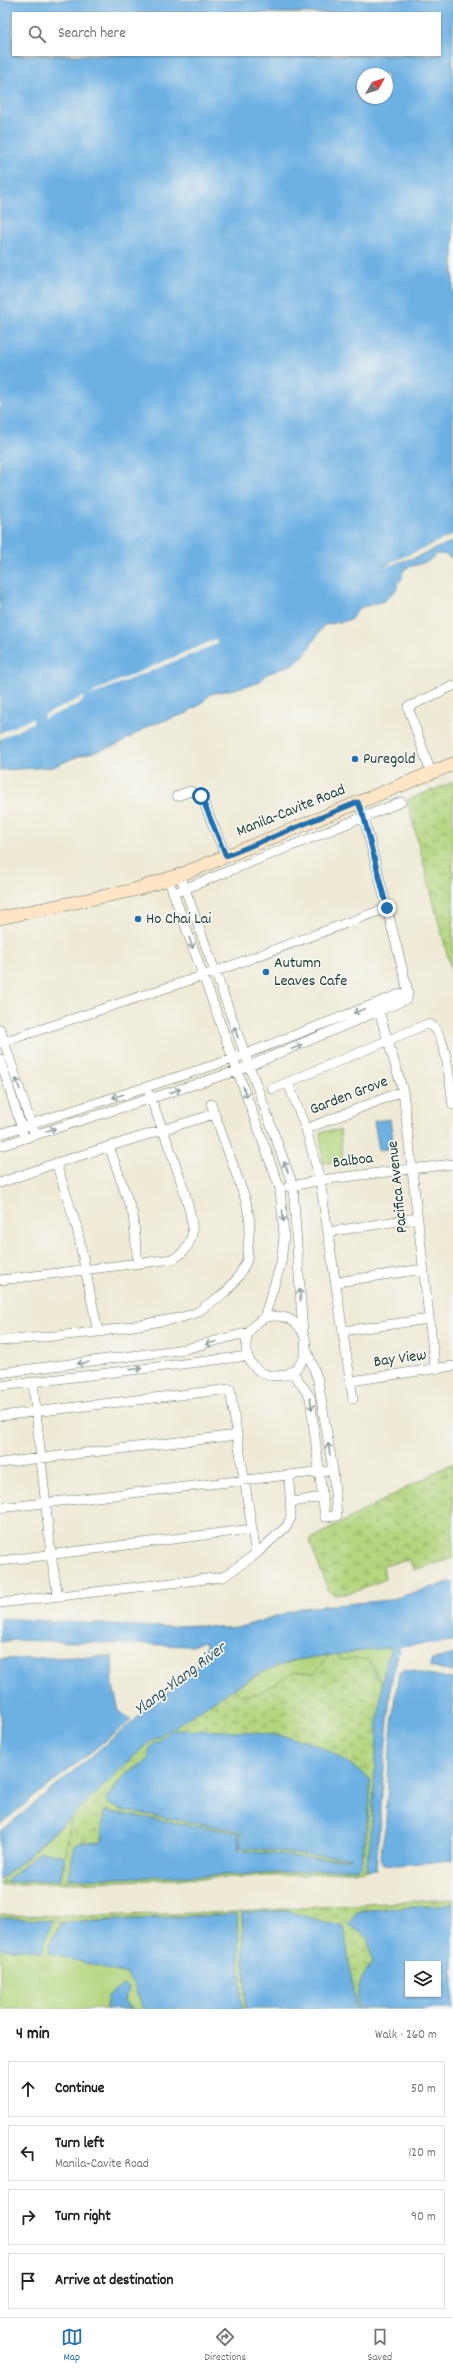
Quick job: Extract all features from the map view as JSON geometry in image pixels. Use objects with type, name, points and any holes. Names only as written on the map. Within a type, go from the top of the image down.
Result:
[{"type":"main road","name":"Manila-Cavite Road","points":[[0,918],[134,890],[174,877],[453,764]]},
{"type":"street","points":[[431,773],[408,707],[453,686]]},
{"type":"street","points":[[177,796],[190,791],[201,796],[226,856]]},
{"type":"street","points":[[0,1146],[238,1071],[378,1008],[408,990],[364,818],[358,802]]},
{"type":"street","points":[[174,893],[401,802]]},
{"type":"street","points":[[174,877],[185,889],[244,1055],[293,1186],[303,1334],[318,1380],[333,1470],[338,1516],[325,1517],[310,1397],[292,1371]]},
{"type":"street","points":[[174,877],[174,893],[280,1189],[284,1236],[282,1263],[264,1318]]},
{"type":"street","points":[[2,1042],[203,976],[387,908]]},
{"type":"street","points":[[0,1134],[233,1059],[378,1008]]},
{"type":"street","name":"Pacifica Avenue","points":[[378,1008],[403,1092],[435,1369]]},
{"type":"street","points":[[272,1089],[389,1041],[423,1025],[431,1025],[435,1027],[442,1039],[453,1105]]},
{"type":"street","points":[[0,1029],[2,1042],[35,1135]]},
{"type":"street","points":[[0,1059],[25,1138]]},
{"type":"street","points":[[288,1083],[306,1129],[320,1180],[337,1282],[353,1399]]},
{"type":"street","points":[[0,1280],[85,1271],[173,1259],[186,1250],[193,1232],[189,1209],[147,1087]]},
{"type":"street","name":"Garden Grove","points":[[306,1129],[403,1092]]},
{"type":"street","points":[[0,1341],[98,1332],[179,1318],[196,1313],[226,1292],[239,1276],[247,1260],[250,1222],[246,1201],[211,1104]]},
{"type":"street","points":[[0,1183],[56,1163],[214,1114]]},
{"type":"street","points":[[109,1146],[133,1215],[138,1264]]},
{"type":"street","points":[[56,1163],[77,1228],[98,1332]]},
{"type":"street","name":"Balboa","points":[[280,1189],[320,1180],[453,1164]]},
{"type":"street","points":[[328,1232],[417,1218]]},
{"type":"street","points":[[337,1282],[423,1269]]},
{"type":"street","points":[[303,1334],[298,1326],[282,1316],[264,1318],[252,1326],[249,1332],[246,1344],[248,1356],[255,1367],[266,1374],[284,1374],[292,1371],[299,1364],[304,1355],[306,1345]]},
{"type":"street","points":[[343,1331],[429,1319]]},
{"type":"street","points":[[0,1373],[185,1350],[249,1332]]},
{"type":"street","points":[[0,1386],[104,1372],[248,1356]]},
{"type":"street","points":[[103,1361],[104,1372]]},
{"type":"street","name":"Bay View","points":[[351,1381],[453,1366]]},
{"type":"street","points":[[33,1382],[51,1555],[58,1596]]},
{"type":"street","points":[[0,1416],[230,1389],[256,1554]]},
{"type":"street","points":[[0,1463],[237,1435]]},
{"type":"street","points":[[0,1508],[333,1470]]},
{"type":"street","points":[[0,1603],[223,1577],[256,1554],[287,1526],[291,1517],[292,1502],[289,1475]]},
{"type":"street","points":[[292,1502],[322,1497]]},
{"type":"street","points":[[0,1560],[51,1555],[252,1529]]},
{"type":"green space","points":[[453,782],[453,977],[407,800]]},
{"type":"green space","points":[[340,1130],[343,1162],[323,1163],[320,1132]]},
{"type":"green space","points":[[453,1463],[453,1558],[414,1570],[409,1560],[383,1565],[385,1579],[379,1582],[360,1590],[341,1594],[334,1595],[328,1590],[309,1540]]},
{"type":"green space","points":[[391,1646],[383,1685],[371,1663],[355,1658],[341,1661],[337,1653]]},
{"type":"green space","points":[[337,1653],[341,1661],[355,1658],[367,1660],[383,1685],[373,1826],[366,1870],[303,1875],[0,1885],[0,1882],[60,1880],[67,1850],[71,1817],[147,1744],[234,1688],[241,1695],[258,1694],[294,1672],[314,1673],[323,1664],[329,1654]],"holes":[[[172,1730],[248,1732],[269,1734],[306,1741],[334,1754],[370,1779],[367,1836],[365,1848],[358,1868],[259,1874],[68,1879],[75,1847],[83,1841],[99,1843],[101,1841],[104,1811],[238,1833],[239,1850],[315,1859],[351,1859],[351,1857],[314,1856],[240,1847],[241,1831],[122,1810],[117,1784],[125,1775],[148,1760]]]},
{"type":"green space","points":[[329,1654],[323,1664],[314,1673],[294,1673],[258,1694],[240,1695],[234,1688],[280,1664]]},
{"type":"green space","points":[[71,1817],[65,1860],[65,1856],[38,1852],[6,1882],[0,1882]]},
{"type":"green space","points":[[453,1899],[453,1904],[358,1911],[349,1925],[367,1936],[373,1962],[360,1984],[357,2002],[358,2009],[356,2009],[344,1928],[286,1911],[242,1913],[246,2009],[242,2009],[237,1914],[106,1920],[75,1923],[0,1918],[0,1915],[87,1916],[235,1912]]},
{"type":"green space","points":[[52,1920],[62,1923],[51,1941],[117,1972],[127,1974],[132,1981],[143,2009],[132,2009],[125,2001],[128,1988],[106,2003],[106,2009],[0,2009],[0,1948],[32,1950],[39,1952]]},
{"type":"water","points":[[0,0],[453,0],[453,535],[384,566],[414,558],[453,541],[453,559],[444,554],[436,554],[429,561],[406,568],[402,573],[402,579],[397,584],[397,589],[384,601],[359,608],[350,620],[324,625],[305,654],[293,664],[265,675],[259,682],[211,694],[198,706],[188,711],[188,713],[151,725],[117,745],[76,757],[53,767],[0,770]]},
{"type":"water","points":[[390,1119],[394,1148],[379,1150],[374,1121]]},
{"type":"water","points":[[453,1581],[453,1641],[400,1646],[391,1682],[376,1869],[366,1870],[372,1821],[378,1722],[385,1670],[391,1647],[294,1660],[258,1674],[234,1688],[147,1744],[71,1817],[0,1880],[0,1832],[196,1669],[202,1653],[207,1646],[206,1643],[201,1642],[192,1646],[16,1640],[0,1642],[0,1618],[154,1627],[198,1625],[222,1628],[241,1627],[301,1608],[389,1600]]},
{"type":"water","points":[[453,1654],[453,1672],[430,1667],[431,1660]]},
{"type":"water","points":[[112,1656],[113,1686],[119,1711],[131,1720],[0,1824],[0,1659]]},
{"type":"water","points":[[402,1669],[453,1679],[453,1860],[397,1865],[382,1864],[381,1853],[386,1821],[395,1695],[398,1678]]},
{"type":"water","points":[[172,1730],[248,1732],[288,1737],[306,1741],[321,1747],[352,1766],[370,1779],[370,1802],[361,1865],[358,1868],[259,1874],[68,1879],[75,1846],[78,1842],[99,1843],[101,1841],[104,1811],[238,1833],[239,1850],[315,1859],[351,1859],[351,1857],[314,1856],[240,1847],[240,1831],[122,1810],[108,1804],[106,1799],[125,1775],[148,1760],[150,1747]]},
{"type":"water","points":[[40,1851],[65,1856],[60,1880],[6,1882]]},
{"type":"water","points":[[453,1904],[453,2009],[358,2009],[357,2002],[360,1984],[373,1962],[367,1936],[349,1925],[358,1911]]},
{"type":"water","points":[[286,1911],[344,1927],[356,2009],[246,2009],[242,1913]]},
{"type":"water","points":[[237,1914],[242,2009],[143,2009],[132,1981],[127,1974],[49,1953],[51,1941],[62,1923]]},
{"type":"water","points":[[0,1918],[52,1920],[42,1951],[0,1948]]},
{"type":"water","points":[[123,1985],[128,1988],[125,2001],[132,2009],[106,2009],[108,1996]]},
{"type":"pier","points":[[453,535],[453,537],[393,563],[453,539],[453,541],[383,568],[392,562]]},
{"type":"pier","points":[[216,639],[217,644],[89,696],[99,689]]},
{"type":"pier","points":[[83,697],[84,699],[77,705],[43,719],[44,715]]},
{"type":"pier","points":[[33,718],[33,723],[0,739],[0,733]]},
{"type":"place","name":"Puregold","points":[[355,759]]},
{"type":"place","name":"Ho Chai Lai","points":[[138,919]]},
{"type":"place","name":"Autumn Leaves Cafe","points":[[266,972]]},
{"type":"route","points":[[201,796],[226,856],[358,802],[364,818],[387,908]]},
{"type":"water label","name":"Ylang-Ylang River","points":[[181,1680]]}]
